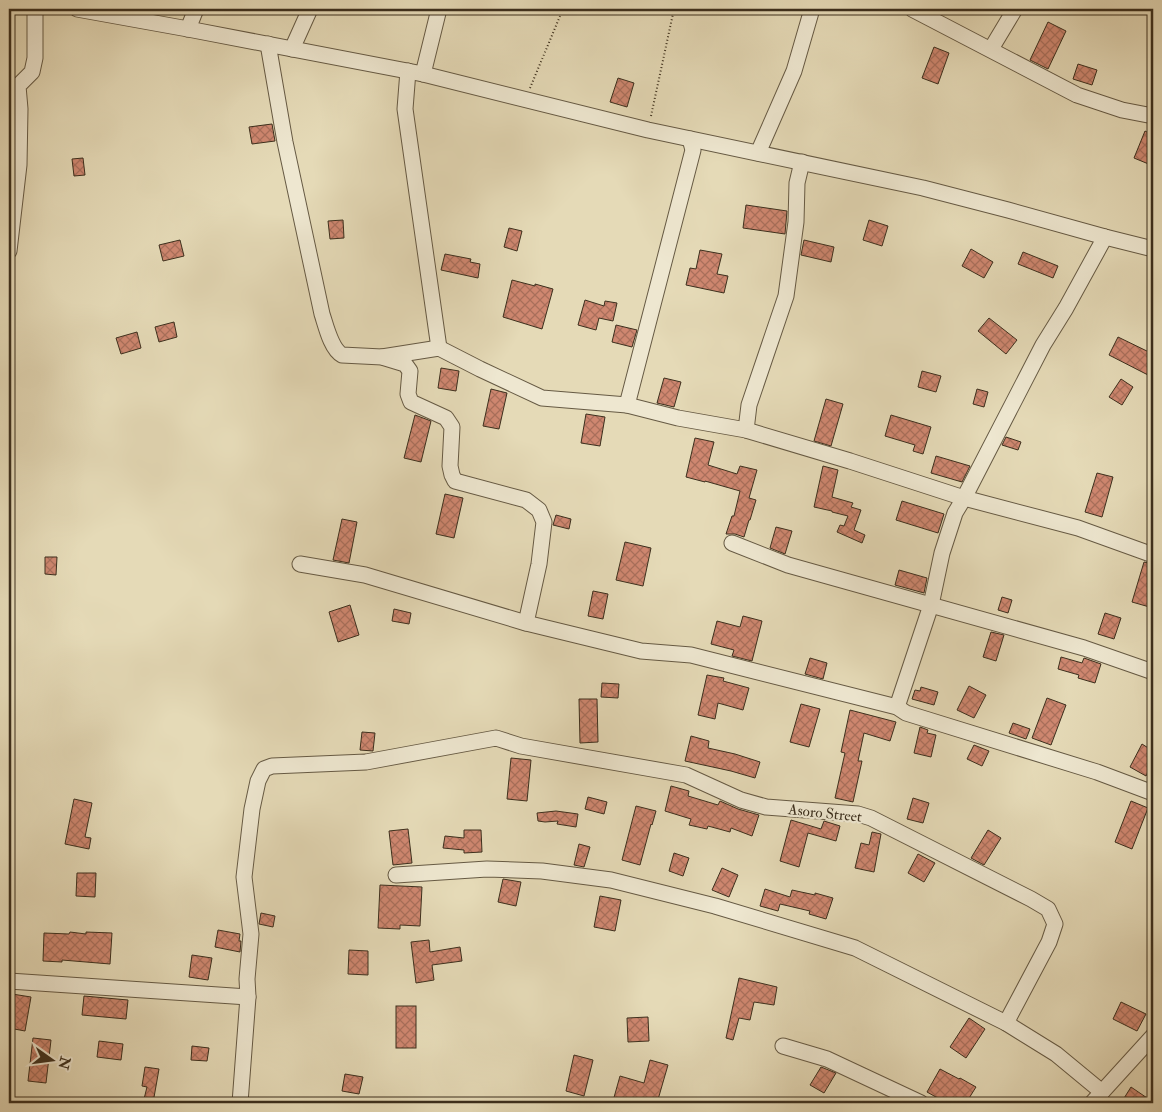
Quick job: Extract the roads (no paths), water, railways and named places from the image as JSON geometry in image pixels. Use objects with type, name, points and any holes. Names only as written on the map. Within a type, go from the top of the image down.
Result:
[{"type":"street","points":[[9,250],[19,166],[20,109],[18,86],[32,72],[35,58],[35,9]]},
{"type":"street","points":[[77,9],[188,28],[416,73],[648,130],[923,188],[1153,249]]},
{"type":"street","points":[[188,28],[196,9]]},
{"type":"street","points":[[292,49],[310,9]]},
{"type":"street","points":[[439,9],[405,109],[439,348]]},
{"type":"street","points":[[758,153],[794,71],[812,9]]},
{"type":"street","points":[[912,9],[1077,95],[1122,110],[1153,116]]},
{"type":"street","points":[[991,49],[1015,9]]},
{"type":"street","points":[[268,44],[285,142],[322,314],[331,340],[338,353],[342,355],[382,357],[439,348],[542,398],[627,405],[678,418],[746,430],[964,498],[1078,528],[1153,555]]},
{"type":"street","points":[[627,405],[693,150],[690,139]]},
{"type":"street","points":[[746,430],[749,405],[786,296],[796,222],[797,184],[802,162]]},
{"type":"street","points":[[898,707],[931,605],[942,553],[955,512],[964,498],[1042,345],[1066,308],[1104,237]]},
{"type":"street","points":[[382,357],[405,364],[410,371],[408,394],[411,402],[446,418],[452,427],[450,466],[455,481],[526,500],[539,510],[544,522],[539,564],[526,623]]},
{"type":"street","points":[[732,543],[788,565],[1084,648],[1153,672]]},
{"type":"street","points":[[300,564],[365,575],[526,623],[641,651],[691,655],[898,707],[906,713],[1098,772],[1153,793]]},
{"type":"street","name":"Asoro Street","points":[[248,997],[247,979],[250,934],[244,877],[252,809],[258,781],[264,769],[272,766],[366,762],[496,738],[521,746],[686,775],[741,800],[766,807],[858,814],[871,818],[1031,899],[1048,909],[1055,924],[1049,942],[1006,1023]]},
{"type":"street","points":[[396,875],[487,869],[542,871],[611,880],[715,906],[855,948],[1006,1023],[1056,1054],[1102,1092]]},
{"type":"street","points":[[9,981],[248,997],[240,1103]]},
{"type":"street","points":[[1092,1103],[1152,1042]]},
{"type":"street","points":[[783,1046],[827,1059],[921,1103]]}]
